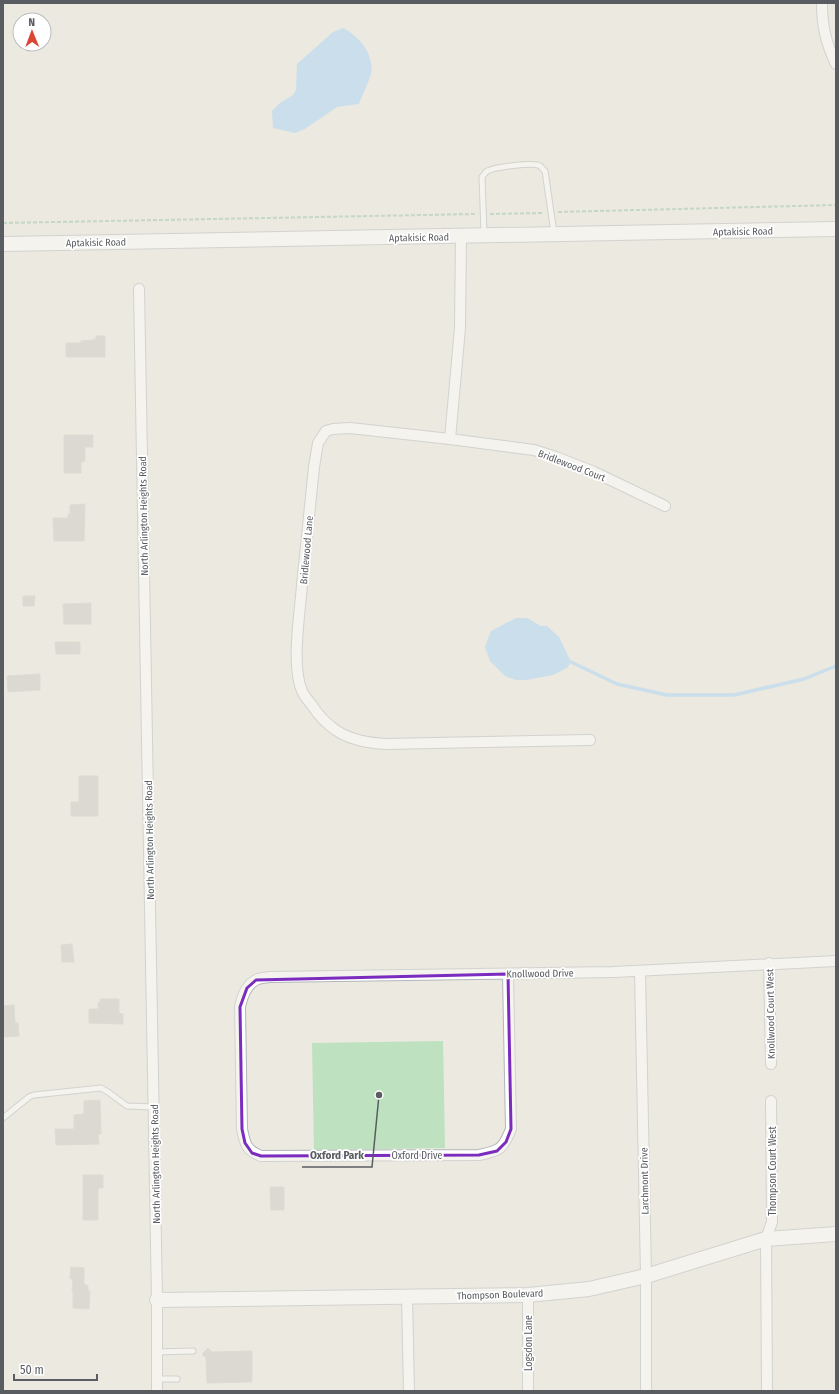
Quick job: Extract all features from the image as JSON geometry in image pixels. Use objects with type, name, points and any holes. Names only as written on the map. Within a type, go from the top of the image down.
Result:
[{"type":"main road","name":"Aptakisic Road","points":[[3,244],[836,229]]},
{"type":"main road","name":"Thompson Boulevard","points":[[157,1300],[528,1295],[589,1289],[646,1276],[766,1239],[836,1234]]},
{"type":"street","points":[[822,3],[823,26],[827,44],[836,64]]},
{"type":"street","points":[[450,439],[460,328],[461,236]]},
{"type":"street","name":"North Arlington Heights Road","points":[[139,289],[154,1106],[157,1391]]},
{"type":"street","name":"Bridlewood Lane","points":[[450,439],[350,428],[333,428],[326,431],[322,435],[318,443],[314,467],[297,645],[298,677],[302,692],[326,724],[353,739],[367,743],[385,744],[590,740]]},
{"type":"street","name":"Bridlewood Court","points":[[450,439],[534,450],[594,472],[665,506]]},
{"type":"street","name":"Knollwood Drive","points":[[247,988],[256,980],[269,977],[614,972],[769,963],[836,961]]},
{"type":"street","name":"Knollwood Court West","points":[[769,963],[770,1064]]},
{"type":"street","name":"Larchmont Drive","points":[[640,971],[646,1276],[646,1391]]},
{"type":"street","name":"Oxford Drive","points":[[247,988],[242,997],[240,1007],[242,1129],[245,1143],[252,1153],[261,1156],[479,1155],[497,1151],[506,1142],[511,1129],[508,974]]},
{"type":"street","name":"Thompson Court West","points":[[766,1239],[772,1222],[771,1101]]},
{"type":"street","points":[[766,1239],[767,1391]]},
{"type":"street","name":"Logsdon Lane","points":[[528,1295],[528,1391]]},
{"type":"street","points":[[407,1296],[409,1391]]},
{"type":"lane","points":[[484,235],[482,178],[485,172],[518,166],[535,165],[540,166],[544,171],[554,234]]},
{"type":"lane","points":[[3,1118],[29,1097],[34,1095],[71,1092],[95,1088],[104,1089],[127,1106],[154,1106]]},
{"type":"lane","points":[[157,1352],[193,1351]]},
{"type":"lane","points":[[157,1379],[177,1380]]},
{"type":"path","points":[[3,223],[551,213],[596,210],[836,205]]},
{"type":"highlighted area","points":[[508,974],[511,1129],[506,1142],[497,1151],[479,1155],[261,1156],[252,1153],[245,1143],[242,1129],[240,1007],[247,988],[256,980]]},
{"type":"green space","points":[[443,1041],[445,1148],[314,1150],[312,1043]]},
{"type":"water","points":[[343,28],[349,31],[360,41],[371,60],[371,74],[359,104],[337,107],[305,129],[295,133],[273,128],[272,111],[280,103],[293,95],[296,90],[297,64],[333,32]]},
{"type":"water","points":[[516,618],[527,618],[541,626],[547,626],[559,637],[571,662],[567,668],[553,675],[526,680],[516,680],[505,676],[490,661],[485,647],[491,631]]},
{"type":"building","points":[[96,336],[105,336],[105,357],[66,357],[66,343],[81,343],[81,341],[94,340],[93,339],[96,339]]},
{"type":"building","points":[[64,435],[93,435],[93,447],[85,447],[85,461],[81,462],[81,473],[64,473]]},
{"type":"building","points":[[85,504],[84,541],[54,541],[53,518],[68,518],[68,514],[70,514],[70,505]]},
{"type":"building","points":[[23,596],[35,596],[34,606],[23,606]]},
{"type":"building","points":[[91,603],[91,624],[64,624],[63,604]]},
{"type":"building","points":[[55,642],[80,642],[80,654],[56,654]]},
{"type":"building","points":[[40,674],[40,690],[8,692],[7,676]]},
{"type":"building","points":[[79,776],[98,776],[98,816],[71,816],[71,802],[79,802]]},
{"type":"building","points":[[72,944],[74,962],[62,962],[61,945]]},
{"type":"building","points":[[100,999],[119,999],[119,1013],[123,1014],[123,1024],[89,1023],[89,1009],[98,1009],[98,1002],[100,1003]]},
{"type":"building","points":[[14,1005],[15,1023],[18,1023],[19,1036],[5,1037],[3,1028],[3,1006]]},
{"type":"building","points":[[100,1100],[101,1134],[98,1134],[99,1144],[56,1145],[55,1129],[74,1129],[74,1115],[84,1114],[84,1101]]},
{"type":"building","points":[[83,1175],[103,1175],[103,1188],[98,1188],[98,1220],[83,1220]]},
{"type":"building","points":[[270,1187],[284,1187],[284,1210],[271,1210]]},
{"type":"building","points":[[71,1267],[84,1268],[84,1284],[88,1286],[88,1291],[90,1291],[89,1309],[73,1308],[73,1279],[70,1279]]},
{"type":"building","points":[[208,1348],[212,1352],[252,1351],[252,1382],[207,1383],[206,1358],[202,1354]]},
{"type":"waterway","points":[[571,662],[617,684],[667,695],[734,695],[804,679],[836,666]]},
{"type":"place","name":"Oxford Park","points":[[379,1095]]}]
